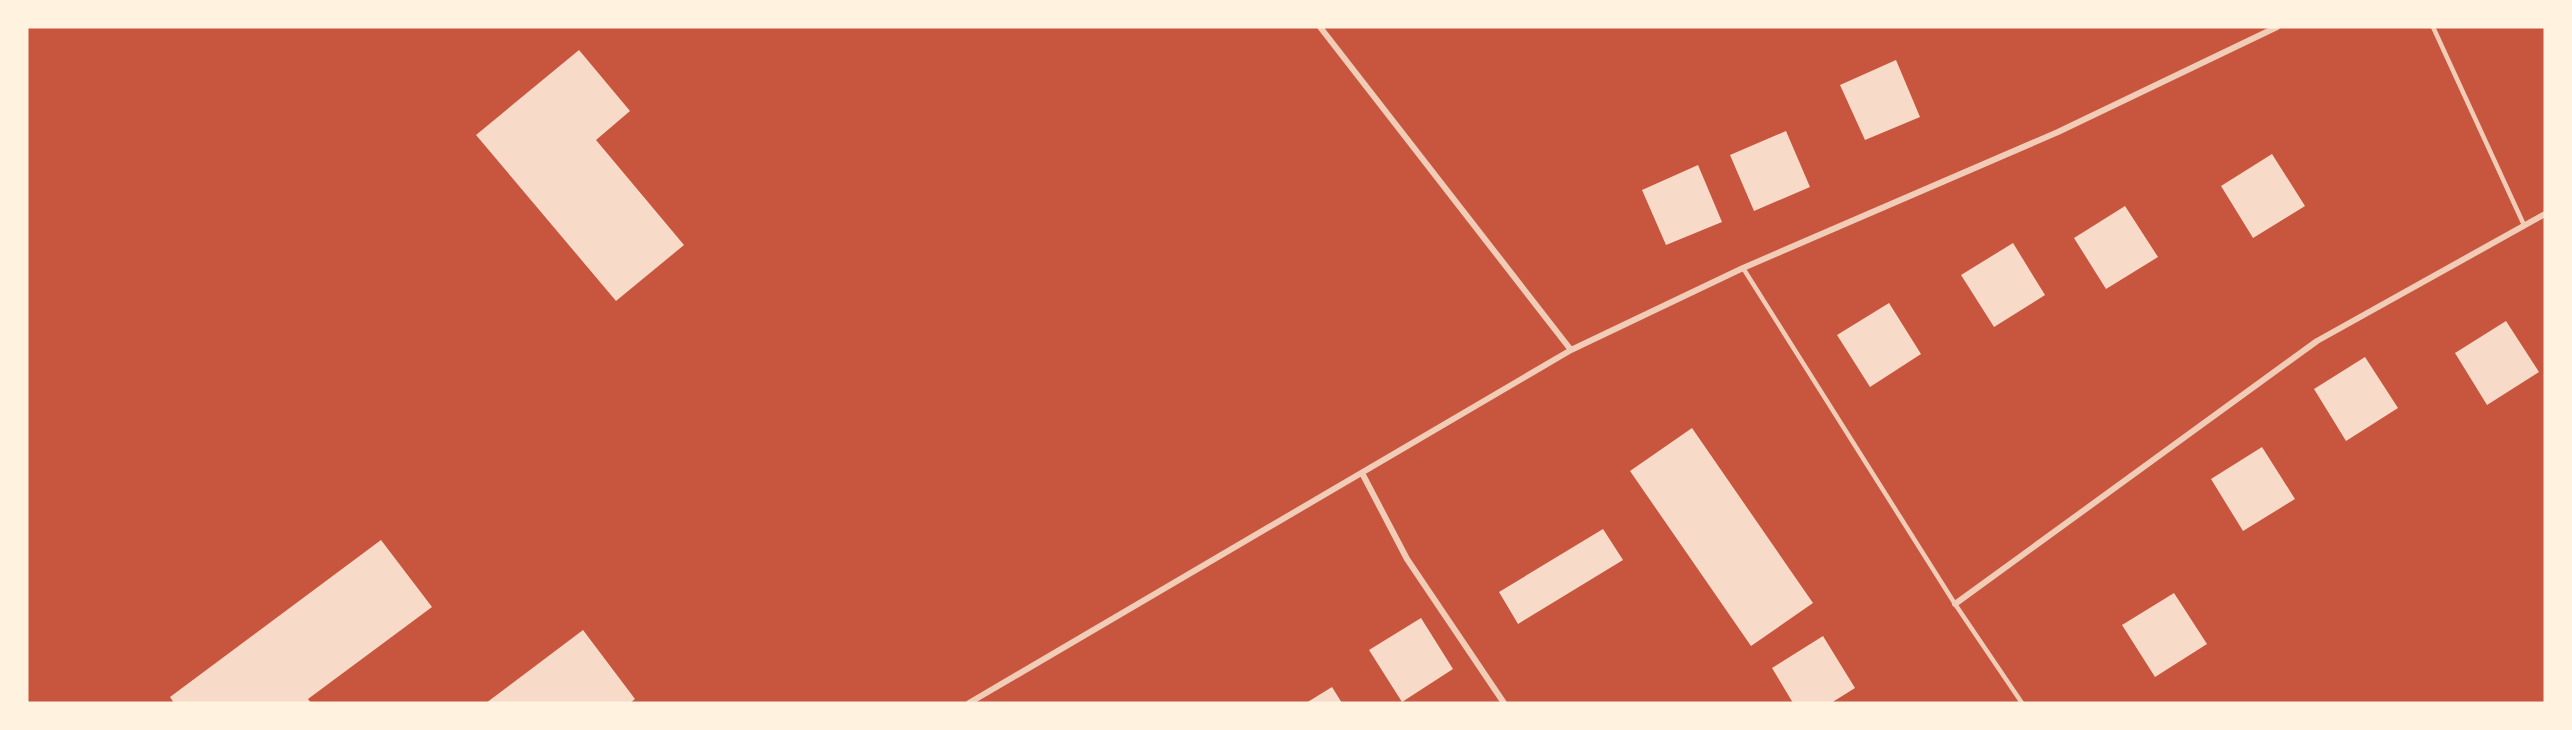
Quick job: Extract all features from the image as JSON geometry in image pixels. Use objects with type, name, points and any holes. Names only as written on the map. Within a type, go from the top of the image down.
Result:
[{"type":"street","points":[[1320,27],[1571,350]]},
{"type":"street","points":[[969,703],[1571,350],[1743,268],[2058,132],[2277,27]]},
{"type":"street","points":[[1955,604],[2317,341],[2545,214]]},
{"type":"street","points":[[1362,473],[1407,559],[1504,703]]},
{"type":"lane","points":[[2433,27],[2524,225]]},
{"type":"lane","points":[[1743,268],[1955,604],[2022,703]]},
{"type":"building","points":[[579,50],[630,111],[596,140],[684,245],[616,301],[476,135]]},
{"type":"building","points":[[1896,60],[1920,117],[1865,140],[1840,85]]},
{"type":"building","points":[[1786,131],[1810,187],[1754,211],[1730,155]]},
{"type":"building","points":[[2272,154],[2305,206],[2253,238],[2221,186]]},
{"type":"building","points":[[1698,165],[1722,222],[1666,245],[1642,190]]},
{"type":"building","points":[[2125,206],[2158,257],[2106,289],[2074,238]]},
{"type":"building","points":[[2013,243],[2045,295],[1994,327],[1961,275]]},
{"type":"building","points":[[1889,303],[1921,354],[1870,387],[1837,335]]},
{"type":"building","points":[[2506,321],[2539,372],[2487,405],[2455,353]]},
{"type":"building","points":[[2365,357],[2398,408],[2346,441],[2314,389]]},
{"type":"building","points":[[1692,428],[1813,603],[1751,646],[1630,471]]},
{"type":"building","points":[[2262,447],[2295,499],[2243,531],[2211,479]]},
{"type":"building","points":[[1603,529],[1623,560],[1518,624],[1499,592]]},
{"type":"building","points":[[381,540],[432,607],[308,699],[311,703],[174,703],[170,697]]},
{"type":"building","points":[[2174,593],[2207,644],[2155,677],[2122,625]]},
{"type":"building","points":[[1421,618],[1453,669],[1402,702],[1369,650]]},
{"type":"building","points":[[583,630],[635,699],[630,703],[486,703]]},
{"type":"building","points":[[1823,636],[1855,688],[1831,703],[1793,703],[1772,668]]},
{"type":"building","points":[[1332,687],[1342,703],[1306,703]]}]
